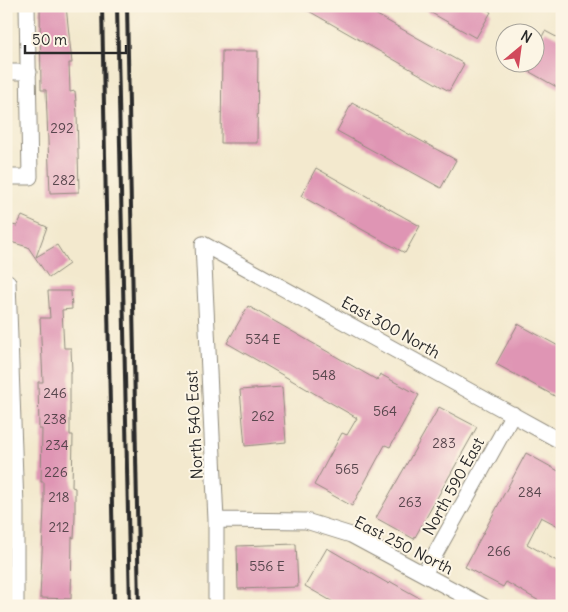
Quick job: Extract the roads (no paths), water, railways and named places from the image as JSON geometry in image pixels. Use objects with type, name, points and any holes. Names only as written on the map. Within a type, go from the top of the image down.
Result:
[{"type":"street","points":[[6,177],[30,177],[27,6]]},
{"type":"street","points":[[6,72],[29,72]]},
{"type":"street","name":"East 300 North","points":[[203,244],[562,442]]},
{"type":"street","name":"North 540 East","points":[[203,244],[216,520],[216,606]]},
{"type":"street","points":[[7,282],[16,506],[16,606]]},
{"type":"street","name":"North 590 East","points":[[424,574],[513,414]]},
{"type":"street","name":"East 250 North","points":[[216,520],[306,520],[351,534],[475,604]]},
{"type":"railway","points":[[102,6],[114,606]]},
{"type":"railway","points":[[117,6],[130,606]]},
{"type":"railway","points":[[127,6],[139,606]]}]
